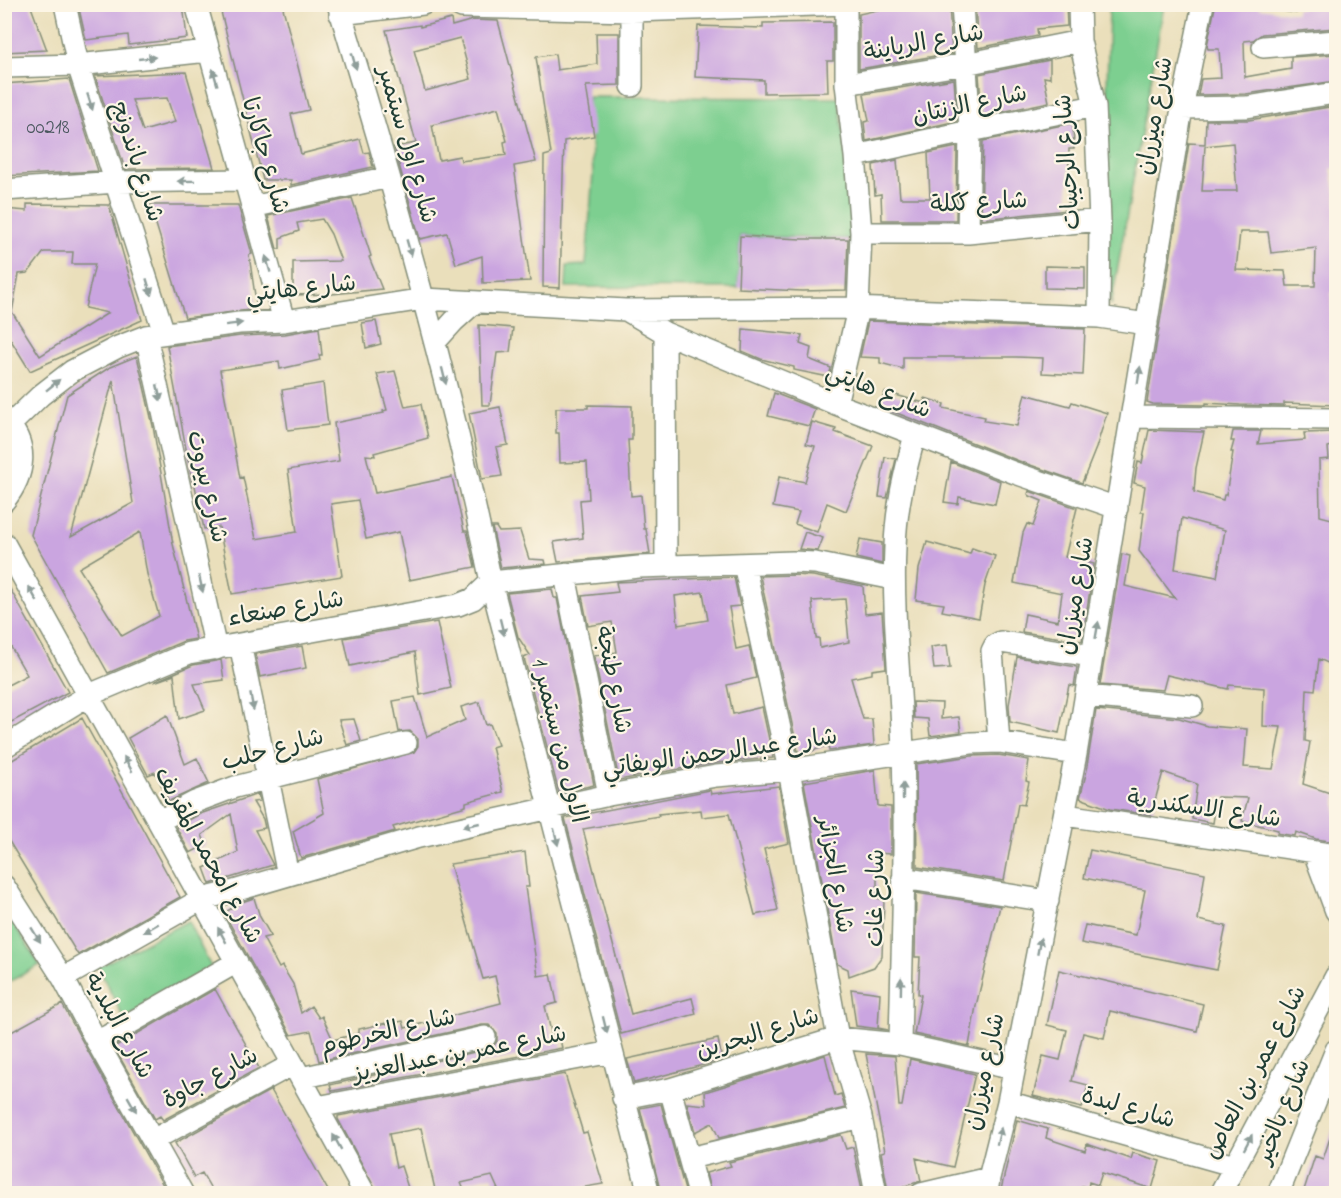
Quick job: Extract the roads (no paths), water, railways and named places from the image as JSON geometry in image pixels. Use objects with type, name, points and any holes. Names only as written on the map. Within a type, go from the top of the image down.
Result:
[{"type":"street","name":"شارع باندونج","points":[[65,4],[78,64],[117,182],[155,335]]},
{"type":"street","name":"شارع جاكارتا","points":[[196,4],[284,321]]},
{"type":"street","points":[[339,9],[423,4]]},
{"type":"street","points":[[456,4],[462,7],[632,8],[846,5],[846,84],[861,233],[858,309],[836,404]]},
{"type":"street","points":[[962,4],[970,131],[968,232]]},
{"type":"street","name":"شارع الرحيبات","points":[[1079,4],[1080,41],[1095,106],[1100,220],[1099,317]]},
{"type":"street","name":"شارع ميزران","points":[[988,1186],[1008,1102],[1065,815],[1182,108],[1203,4]]},
{"type":"street","points":[[632,8],[632,86]]},
{"type":"street","name":"شارع اول سبتمبر","points":[[339,9],[424,299]]},
{"type":"street","name":"شارع الرياينة","points":[[846,84],[965,64],[1080,41]]},
{"type":"street","points":[[1263,47],[1336,41]]},
{"type":"street","points":[[4,67],[78,64],[208,51]]},
{"type":"street","points":[[1182,108],[1247,106],[1336,93]]},
{"type":"street","name":"شارع الزنتان","points":[[855,156],[1095,106]]},
{"type":"street","points":[[252,207],[389,177]]},
{"type":"street","points":[[4,190],[117,182],[244,180]]},
{"type":"street","name":"شارع ككلة","points":[[861,233],[968,232],[1100,220]]},
{"type":"street","name":"شارع هايتي","points":[[8,422],[72,371],[118,346],[155,335],[239,323],[284,321],[424,299],[626,310],[858,309],[1099,317],[1147,324]]},
{"type":"street","name":"الاول من سبتمبر 1","points":[[424,299],[470,482],[491,582],[649,1194]]},
{"type":"street","points":[[435,342],[475,302]]},
{"type":"street","name":"شارع هايتي","points":[[626,310],[665,333],[836,404],[1015,473],[1117,508]]},
{"type":"street","points":[[665,333],[666,565]]},
{"type":"street","name":"شارع بيروت","points":[[155,335],[216,649]]},
{"type":"street","points":[[1132,417],[1336,419]]},
{"type":"street","points":[[4,501],[15,488],[21,473],[19,440],[8,422]]},
{"type":"street","name":"شارع غات","points":[[900,1044],[903,753],[894,579],[901,489],[915,435]]},
{"type":"street","name":"شارع امحمد المقريف","points":[[4,543],[365,1194]]},
{"type":"street","points":[[491,582],[666,565],[815,563],[894,579]]},
{"type":"street","name":"شارع الجزائر","points":[[744,564],[789,770],[838,1038],[861,1117],[876,1194]]},
{"type":"street","name":"شارع طنجة","points":[[565,575],[609,795]]},
{"type":"street","name":"شارع صنعاء","points":[[4,747],[89,695],[189,653],[458,605],[474,599],[491,582]]},
{"type":"street","points":[[999,742],[992,651],[995,645],[1001,642],[1092,656]]},
{"type":"street","points":[[240,644],[288,875]]},
{"type":"street","points":[[1086,696],[1192,706]]},
{"type":"street","name":"شارع عبدالرحمن الويفاتي","points":[[63,978],[202,899],[419,837],[549,807],[716,776],[789,770],[971,742],[999,742],[1076,754]]},
{"type":"street","name":"شارع حلب","points":[[159,821],[195,802],[234,787],[406,743]]},
{"type":"street","name":"شارع الاسكندرية","points":[[1065,815],[1336,855]]},
{"type":"street","points":[[1314,852],[1336,911]]},
{"type":"street","points":[[903,878],[1048,901]]},
{"type":"street","name":"شارع البلدية","points":[[4,886],[63,978],[183,1194]]},
{"type":"street","points":[[97,1042],[237,962]]},
{"type":"street","name":"شارع عمر بن العاص","points":[[1220,1194],[1234,1166],[1330,1003],[1336,976]]},
{"type":"street","name":"شارع الخرطوم","points":[[297,1071],[485,1037]]},
{"type":"street","name":"شارع البحرين","points":[[623,1098],[670,1089],[838,1038],[900,1044],[1014,1069]]},
{"type":"street","name":"شارع بالخير","points":[[1278,1194],[1336,1050]]},
{"type":"street","name":"شارع عمر بن عبدالعزيز","points":[[317,1107],[612,1052]]},
{"type":"street","name":"شارع جاوة","points":[[153,1140],[297,1071]]},
{"type":"street","points":[[670,1089],[699,1194]]},
{"type":"street","name":"شارع لبدة","points":[[1008,1102],[1234,1166]]},
{"type":"street","points":[[690,1158],[861,1117]]},
{"type":"street","points":[[921,1194],[988,1186]]}]
